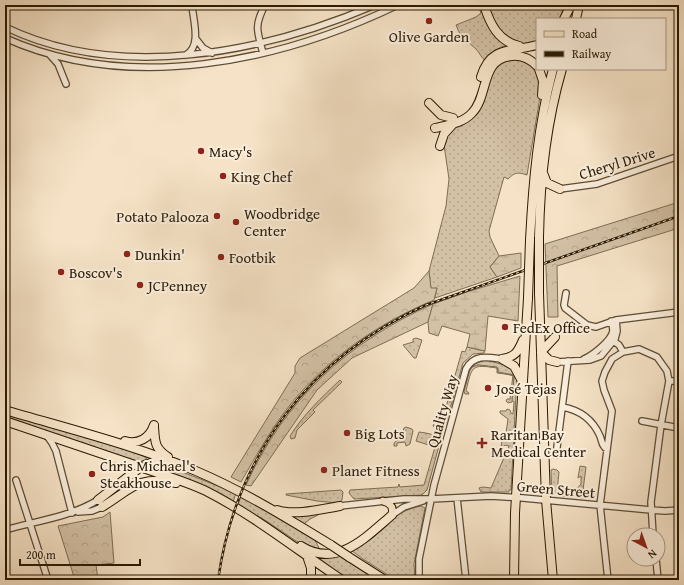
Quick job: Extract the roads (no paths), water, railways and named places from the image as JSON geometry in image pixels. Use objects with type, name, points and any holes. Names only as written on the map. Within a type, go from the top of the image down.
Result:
[{"type":"highway","points":[[484,5],[491,24],[499,36],[509,43],[526,47]]},
{"type":"highway","points":[[564,18],[571,5]]},
{"type":"highway","points":[[568,18],[571,5]]},
{"type":"highway","points":[[576,18],[580,5]]},
{"type":"highway","points":[[440,146],[445,131],[453,121],[464,114],[472,106],[483,70],[490,59],[504,51],[536,45]]},
{"type":"highway","points":[[434,125],[465,119],[474,111],[479,103],[488,72],[494,64],[500,60],[509,56],[520,56],[529,59],[536,65]]},
{"type":"highway","points":[[539,70],[543,80],[541,124]]},
{"type":"highway","points":[[514,580],[514,536],[528,298],[533,181],[541,124],[553,70]]},
{"type":"highway","points":[[553,580],[546,500],[539,293],[539,237],[542,170],[550,120],[562,70]]},
{"type":"highway","points":[[429,103],[441,115],[453,121]]},
{"type":"highway","points":[[542,170],[547,183],[560,189]]},
{"type":"highway","points":[[540,202],[542,196],[547,192],[560,189]]},
{"type":"highway","points":[[540,328],[547,337],[555,337],[541,352]]},
{"type":"highway","points":[[502,359],[513,357],[516,354],[526,334]]},
{"type":"highway","points":[[541,352],[549,360],[557,362]]},
{"type":"highway","points":[[502,359],[514,366],[523,384]]},
{"type":"highway","points":[[542,380],[546,368],[557,362]]},
{"type":"highway","points":[[5,410],[142,450],[224,483],[262,503],[385,580]]},
{"type":"highway","points":[[5,421],[196,486],[249,516],[342,580]]},
{"type":"highway","points":[[94,436],[136,442],[146,437],[154,425],[155,440],[158,449],[184,466]]},
{"type":"highway","points":[[100,503],[144,465],[157,462],[184,466]]},
{"type":"highway","points":[[100,503],[131,487],[153,481],[179,484],[223,501]]},
{"type":"highway","points":[[262,503],[279,510],[289,512],[340,506]]},
{"type":"highway","points":[[273,532],[294,541],[312,552],[332,553],[343,551],[356,545],[392,514]]},
{"type":"highway","points":[[307,556],[311,568],[311,580]]},
{"type":"highway","points":[[315,580],[318,572],[324,570],[328,571]]},
{"type":"highway","points":[[374,573],[390,580]]},
{"type":"main road","points":[[382,501],[388,502],[392,506],[392,514]]},
{"type":"street","points":[[182,56],[191,51],[195,45],[196,39],[192,5]]},
{"type":"street","points":[[263,53],[257,30],[257,23],[265,5]]},
{"type":"street","points":[[5,28],[41,42],[86,52],[136,56],[182,56],[212,53],[260,44],[318,27],[375,5]]},
{"type":"street","points":[[5,38],[48,54],[105,64],[154,67],[203,64],[263,53],[330,33],[385,8],[398,5]]},
{"type":"street","points":[[196,39],[203,48],[212,53]]},
{"type":"street","points":[[48,54],[58,64],[66,84]]},
{"type":"street","name":"Cheryl Drive","points":[[560,189],[597,184],[679,156]]},
{"type":"street","points":[[566,293],[565,308],[587,325],[596,327],[613,320],[679,312]]},
{"type":"street","points":[[557,362],[592,360],[601,352],[611,339],[613,320]]},
{"type":"street","points":[[611,339],[619,345],[623,352]]},
{"type":"street","points":[[608,580],[600,505],[612,411],[602,381],[609,364],[614,357],[623,352],[640,349],[657,357],[667,371],[669,381],[661,425],[651,510],[652,527]]},
{"type":"street","name":"Quality Way","points":[[419,580],[418,560],[431,499],[439,464],[467,367],[472,361],[478,358],[486,357],[502,359]]},
{"type":"street","points":[[556,455],[568,361]]},
{"type":"street","points":[[669,381],[679,381]]},
{"type":"street","points":[[562,407],[575,410],[588,419],[597,430],[604,447],[607,450]]},
{"type":"street","points":[[642,421],[679,428]]},
{"type":"street","points":[[43,434],[51,440],[56,451],[72,513]]},
{"type":"street","points":[[56,451],[60,444],[67,442]]},
{"type":"street","points":[[16,480],[48,580]]},
{"type":"street","name":"Green Street","points":[[340,506],[414,498],[516,497],[651,510],[679,510]]},
{"type":"street","points":[[457,498],[466,580]]},
{"type":"street","name":"Green Street","points":[[392,514],[408,505],[431,499]]},
{"type":"street","points":[[5,530],[72,513],[92,511],[100,503]]},
{"type":"street","points":[[657,567],[658,580]]},
{"type":"railway","points":[[218,580],[227,534],[242,491],[261,451],[285,415],[314,382],[347,352],[384,327],[426,305],[679,216]]},
{"type":"place","name":"Olive Garden","points":[[429,21]]},
{"type":"place","name":"Macy's","points":[[201,151]]},
{"type":"place","name":"King Chef","points":[[223,176]]},
{"type":"place","name":"Potato Palooza","points":[[217,216]]},
{"type":"place","name":"Woodbridge Center","points":[[236,222]]},
{"type":"place","name":"Dunkin'","points":[[127,254]]},
{"type":"place","name":"Footbik","points":[[221,257]]},
{"type":"place","name":"Boscov's","points":[[61,272]]},
{"type":"place","name":"JCPenney","points":[[140,285]]},
{"type":"place","name":"FedEx Office","points":[[505,327]]},
{"type":"place","name":"José Tejas","points":[[488,388]]},
{"type":"place","name":"Big Lots","points":[[347,433]]},
{"type":"place","name":"Raritan Bay Medical Center","points":[[482,443]]},
{"type":"place","name":"Planet Fitness","points":[[324,470]]},
{"type":"place","name":"Chris Michael's Steakhouse","points":[[92,474]]}]
